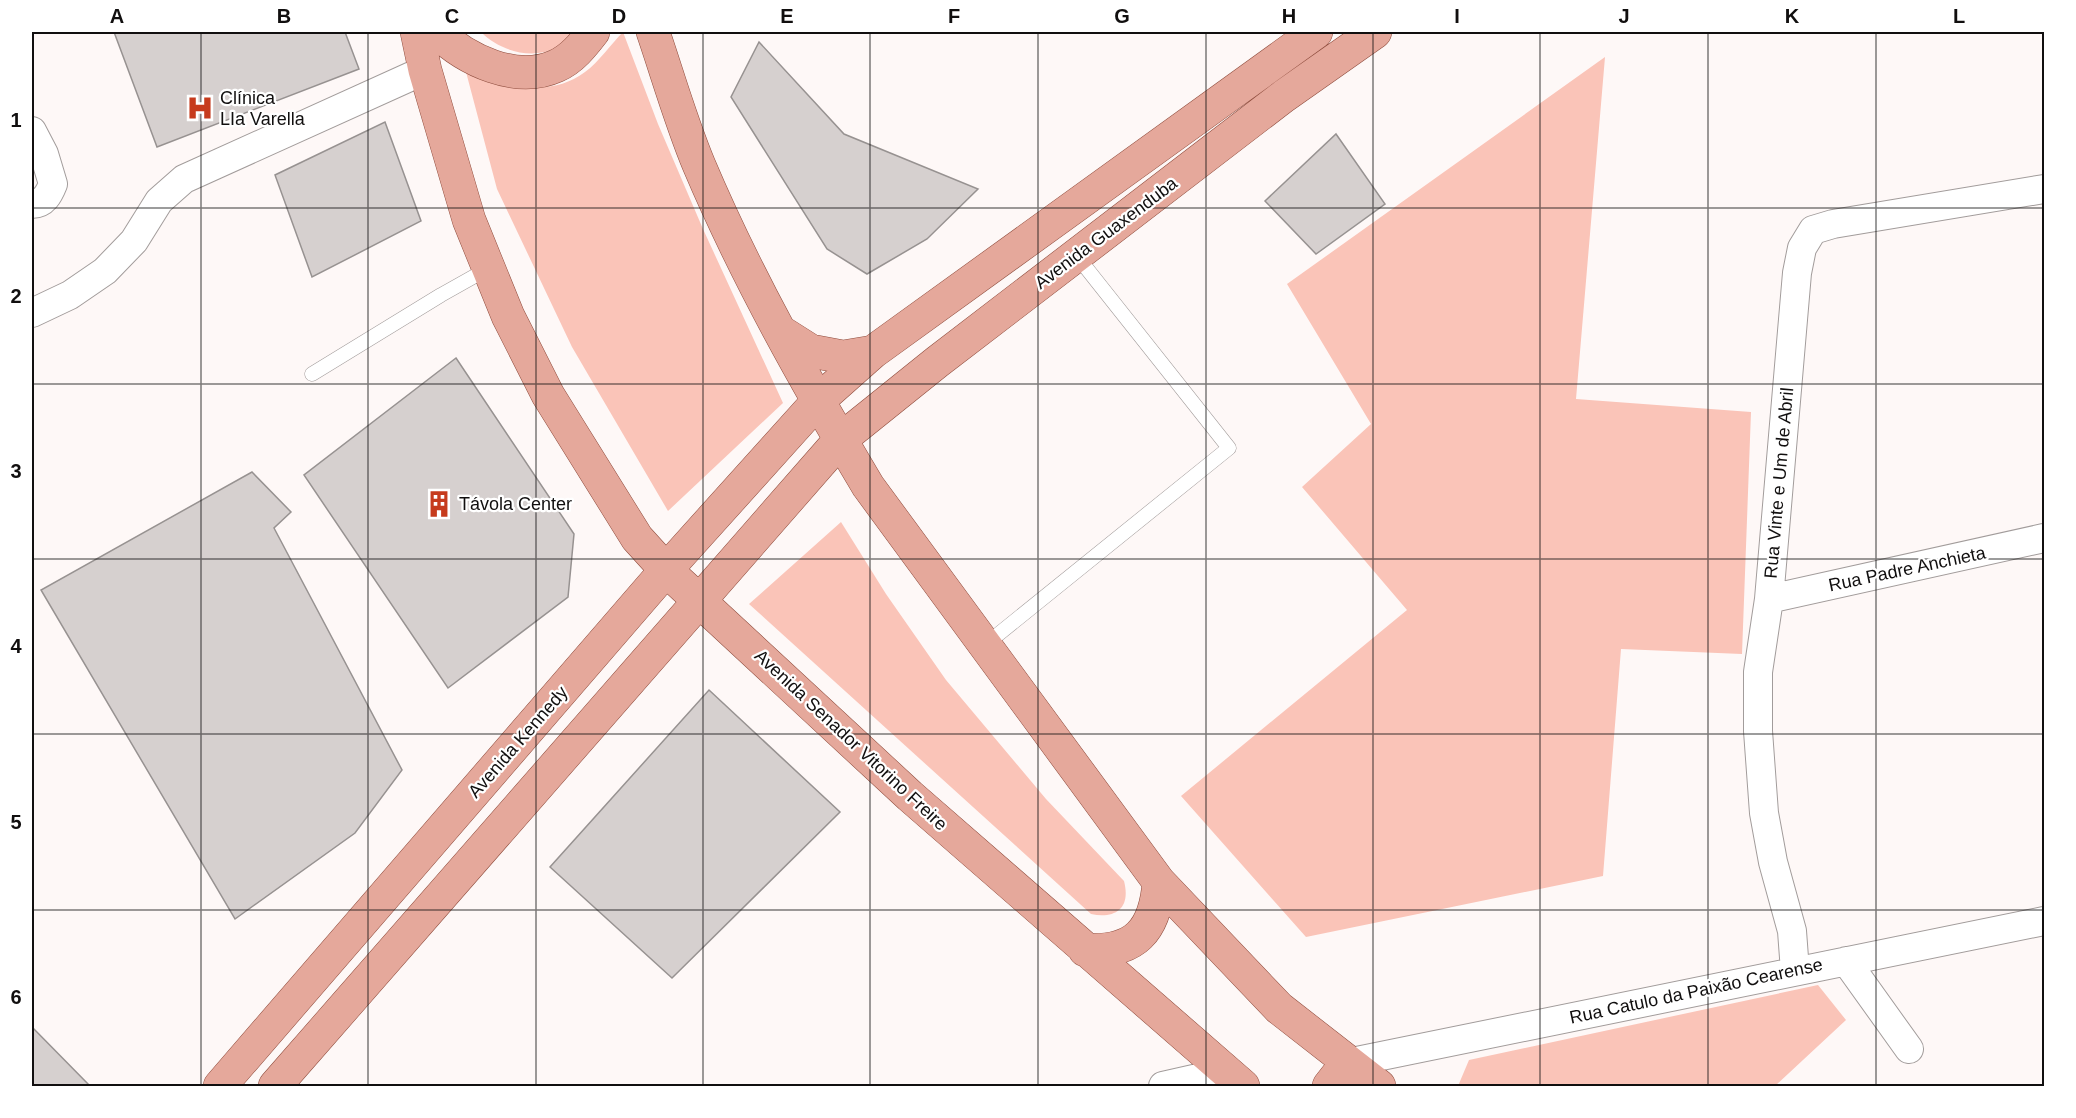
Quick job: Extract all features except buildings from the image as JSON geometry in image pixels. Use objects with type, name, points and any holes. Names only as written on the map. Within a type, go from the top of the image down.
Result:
[{"type":"main road","name":"Avenida Senador Vitorino Freire","points":[[417,32],[425,70],[469,220],[508,316],[548,395],[638,538],[666,570],[910,796],[1234,1079]]},
{"type":"main road","points":[[437,32],[458,49],[485,63],[499,68],[530,72],[556,66],[569,58],[580,49],[593,32]]},
{"type":"main road","points":[[653,32],[698,162],[738,252],[840,440],[868,486],[1159,882],[1280,1008],[1338,1075],[1379,1086]]},
{"type":"main road","points":[[819,400],[873,352],[1316,32]]},
{"type":"main road","name":"Avenida Guaxenduba","points":[[840,440],[937,362],[1284,96],[1376,32]]},
{"type":"main road","points":[[781,332],[812,351],[843,357],[873,352]]},
{"type":"main road","name":"Avenida Kennedy","points":[[220,1086],[666,570],[819,400]]},
{"type":"main road","points":[[275,1086],[840,440]]},
{"type":"main road","points":[[1085,950],[1116,949],[1138,937],[1153,915],[1158,900],[1159,882]]},
{"type":"street","points":[[32,313],[70,295],[105,271],[134,241],[159,201],[184,179],[425,70]]},
{"type":"street","points":[[32,131],[44,154],[53,184],[48,196],[32,204]]},
{"type":"street","name":"Rua Vinte e Um de Abril","points":[[1795,971],[1792,931],[1773,862],[1764,813],[1758,731],[1758,672],[1769,599],[1797,273],[1802,248],[1812,230],[1833,224],[2044,189]]},
{"type":"street","name":"Rua Padre Anchieta","points":[[1769,599],[2044,538]]},
{"type":"street","name":"Rua Catulo da Paixão Cearense","points":[[1338,1075],[1795,971],[2044,921]]},
{"type":"street","points":[[1846,961],[1909,1049]]},
{"type":"street","points":[[1163,1086],[1234,1079]]},
{"type":"lane","points":[[985,645],[1229,448],[1076,255]]},
{"type":"lane","points":[[312,374],[489,268]]},
{"type":"shaded area","points":[[481,32],[575,32],[560,47],[547,52],[527,53],[507,49]]},
{"type":"shaded area","points":[[623,32],[658,124],[703,229],[783,403],[668,511],[572,347],[497,189],[466,72],[511,84],[542,87],[556,85],[585,72]]},
{"type":"shaded area","points":[[1605,57],[1576,399],[1751,412],[1742,654],[1621,649],[1603,876],[1306,937],[1181,796],[1407,610],[1302,487],[1371,424],[1287,284]]},
{"type":"shaded area","points":[[841,522],[886,594],[946,680],[1046,799],[1124,881],[1125,898],[1120,910],[1108,915],[1091,914],[749,604]]},
{"type":"shaded area","points":[[1818,985],[1846,1020],[1775,1086],[1458,1086],[1469,1060]]},
{"type":"place","name":"Clínica LIa Varella","points":[[200,108]]},
{"type":"place","name":"Távola Center","points":[[439,504]]}]
